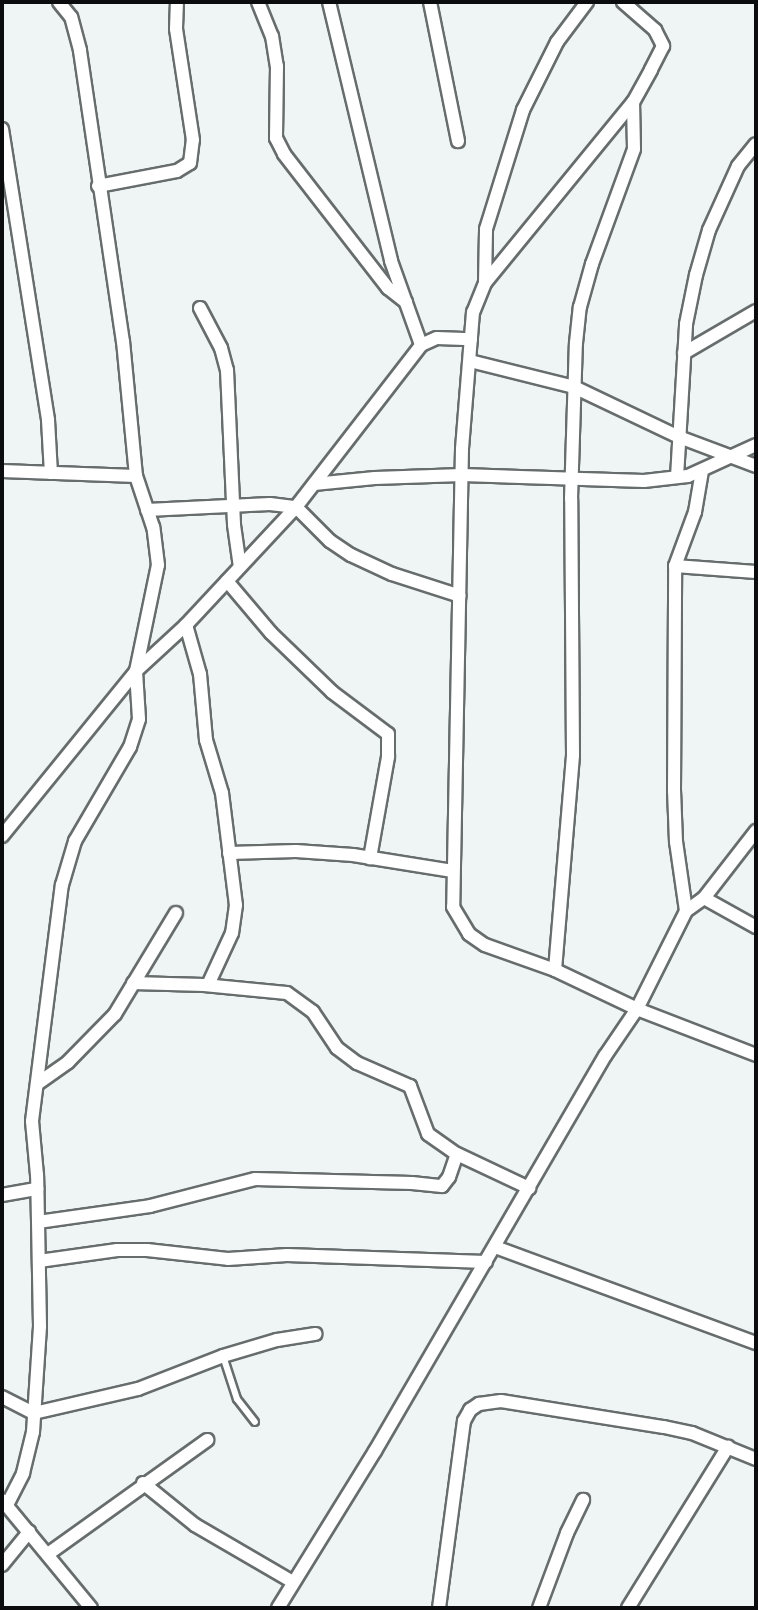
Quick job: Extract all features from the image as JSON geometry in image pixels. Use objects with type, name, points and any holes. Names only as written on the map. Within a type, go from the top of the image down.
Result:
[{"type":"street","points":[[60,2],[71,17],[80,50],[123,342],[136,476],[153,527],[158,565],[136,671],[139,719],[130,747],[75,841],[62,885],[32,1121],[37,1189],[40,1326],[34,1413],[23,1473],[4,1502],[91,1608]]},
{"type":"street","points":[[98,186],[177,172],[190,163],[192,140],[176,29],[177,2]]},
{"type":"street","points":[[258,2],[272,36],[277,66],[276,138],[284,155],[380,278],[406,302]]},
{"type":"street","points":[[329,2],[391,261],[421,345]]},
{"type":"street","points":[[429,2],[458,141]]},
{"type":"street","points":[[485,283],[486,229],[519,121],[556,43],[587,2]]},
{"type":"street","points":[[623,2],[655,30],[663,46],[633,102],[485,283],[475,300],[462,475],[453,907],[469,934],[485,945],[555,970],[637,1009],[756,1055]]},
{"type":"street","points":[[555,970],[573,755],[572,478],[574,387],[580,307],[607,218],[634,149],[636,129],[633,102]]},
{"type":"street","points":[[2,129],[48,421],[51,473]]},
{"type":"street","points":[[677,477],[686,324],[709,230],[738,166],[756,144]]},
{"type":"street","points":[[200,308],[221,348],[227,370],[233,506],[240,567]]},
{"type":"street","points":[[684,353],[756,311]]},
{"type":"street","points":[[2,836],[136,671],[187,625],[296,507],[421,345],[437,338],[471,339]]},
{"type":"street","points":[[470,361],[574,387],[679,437],[734,456],[756,467]]},
{"type":"street","points":[[314,484],[375,478],[462,475],[644,481],[702,471],[756,445]]},
{"type":"street","points":[[2,471],[136,476]]},
{"type":"street","points":[[685,911],[676,842],[674,791],[675,566],[695,512],[702,471]]},
{"type":"street","points":[[148,510],[233,506],[296,507],[330,541],[351,555],[392,574],[460,596]]},
{"type":"street","points":[[675,566],[756,572]]},
{"type":"street","points":[[227,580],[271,633],[332,692],[388,734],[388,757],[370,858]]},
{"type":"street","points":[[187,625],[201,674],[206,740],[222,793],[236,905],[232,933],[208,985]]},
{"type":"street","points":[[278,1608],[375,1451],[605,1056],[637,1009],[685,911],[704,898],[756,831]]},
{"type":"street","points":[[229,853],[296,851],[370,858],[453,871]]},
{"type":"street","points":[[704,898],[756,927]]},
{"type":"street","points":[[37,1084],[87,1044],[115,1014],[176,913]]},
{"type":"street","points":[[133,984],[208,985],[287,993],[303,1002],[313,1012],[337,1048],[357,1063],[410,1086],[428,1134],[457,1154],[529,1188]]},
{"type":"street","points":[[38,1222],[150,1206],[255,1179],[412,1182],[442,1186],[449,1177],[457,1154]]},
{"type":"street","points":[[2,1195],[37,1189]]},
{"type":"street","points":[[495,1247],[756,1343]]},
{"type":"street","points":[[38,1261],[117,1250],[147,1250],[228,1259],[287,1255],[486,1262]]},
{"type":"street","points":[[2,1397],[34,1413],[138,1389],[223,1356],[276,1340],[316,1334]]},
{"type":"street","points":[[439,1608],[464,1421],[470,1410],[480,1404],[501,1401],[664,1427],[692,1433],[756,1460]]},
{"type":"street","points":[[47,1554],[143,1483],[207,1440]]},
{"type":"street","points":[[628,1608],[727,1447]]},
{"type":"street","points":[[143,1483],[195,1524],[293,1581]]},
{"type":"street","points":[[539,1608],[567,1533],[583,1500]]},
{"type":"street","points":[[2,1565],[29,1532]]},
{"type":"lane","points":[[223,1356],[237,1399],[255,1422]]}]
